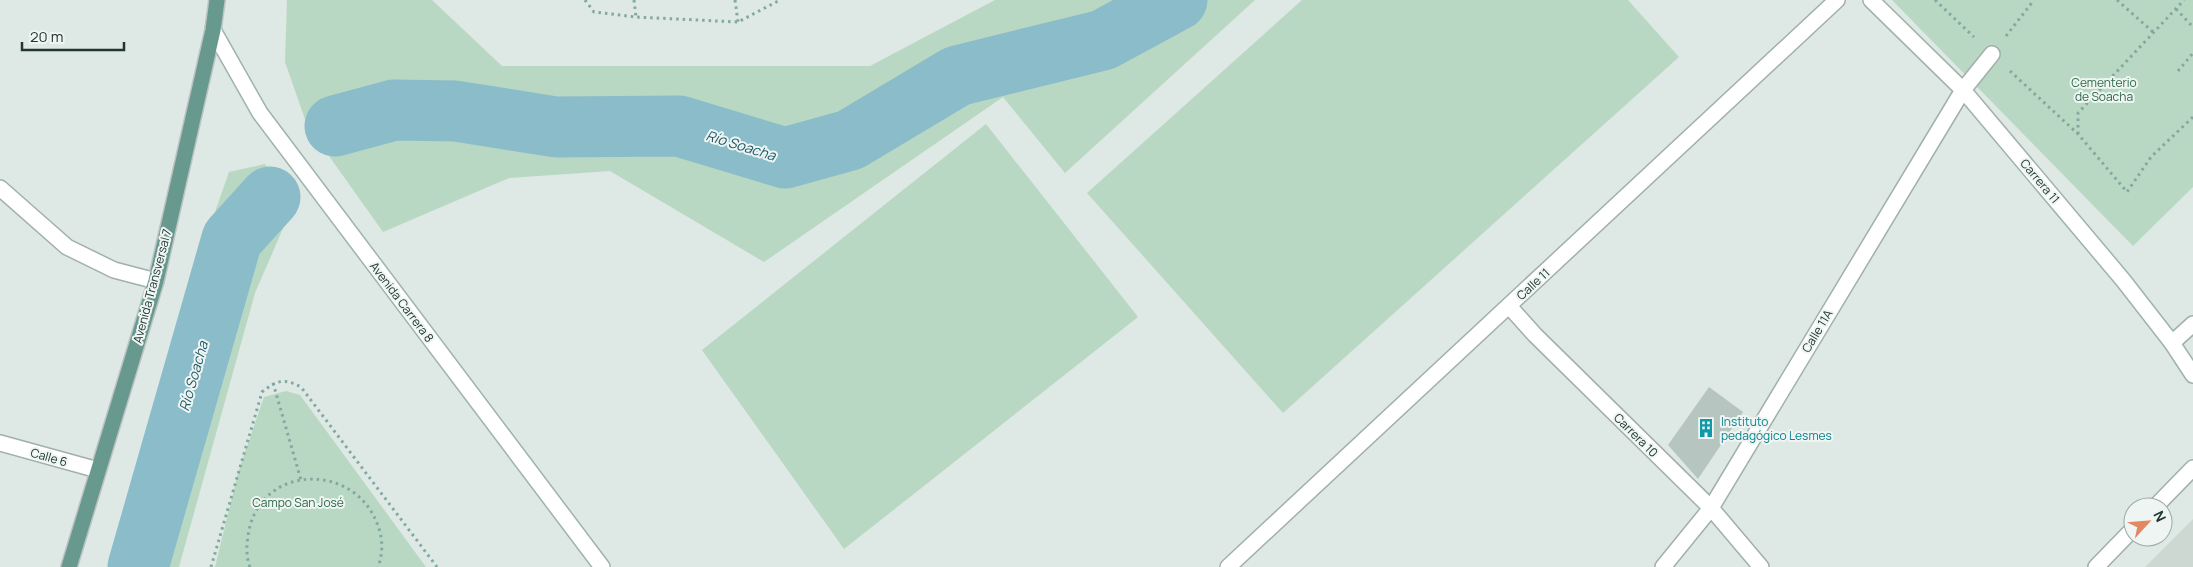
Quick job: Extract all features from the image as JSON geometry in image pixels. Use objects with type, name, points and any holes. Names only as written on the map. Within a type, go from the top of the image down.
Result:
[{"type":"main road","name":"Avenida Transversal 7","points":[[69,567],[156,280],[213,30],[217,0]]},
{"type":"street","name":"Calle 11","points":[[1228,567],[1836,0]]},
{"type":"street","name":"Carrera 11","points":[[1871,0],[1963,90],[2123,280],[2193,375]]},
{"type":"street","name":"Avenida Carrera 8","points":[[213,30],[260,113],[602,567]]},
{"type":"street","name":"Calle 11A","points":[[1663,567],[1711,508],[1963,90],[1992,54]]},
{"type":"street","points":[[0,188],[67,247],[114,270],[156,280]]},
{"type":"street","name":"Carrera 10","points":[[1509,306],[1535,335],[1711,508],[1761,567]]},
{"type":"street","points":[[2172,344],[2193,324]]},
{"type":"street","name":"Calle 6","points":[[0,443],[98,470]]},
{"type":"street","points":[[2164,497],[2193,468]]},
{"type":"street","points":[[2096,567],[2123,539]]},
{"type":"path","points":[[584,0],[594,12],[636,17],[738,22],[780,0]]},
{"type":"path","points":[[634,0],[636,17]]},
{"type":"path","points":[[735,0],[738,22]]},
{"type":"path","points":[[1934,0],[2078,134],[2128,192],[2151,157],[2193,117]]},
{"type":"path","points":[[1992,54],[2034,0]]},
{"type":"path","points":[[2117,0],[2153,32]]},
{"type":"path","points":[[2078,134],[2078,113],[2184,0]]},
{"type":"path","points":[[2176,9],[2193,27]]},
{"type":"path","points":[[2178,71],[2193,53]]},
{"type":"path","points":[[211,567],[262,392],[273,383],[289,380],[301,387],[437,567]]},
{"type":"path","points":[[273,383],[301,480]]},
{"type":"path","points":[[250,567],[247,540],[252,518],[264,500],[281,487],[301,480],[323,479],[343,485],[361,497],[374,515],[382,537],[381,560],[378,567]]},
{"type":"shaded area","points":[[2193,519],[2193,567],[2145,567],[2165,547],[2173,547],[2173,539]]},
{"type":"green space","points":[[287,0],[432,0],[502,66],[870,66],[995,0],[1255,0],[1065,173],[1003,97],[764,262],[610,171],[509,178],[383,232],[307,125],[285,62]]},
{"type":"green space","points":[[1302,0],[1628,0],[1679,57],[1283,413],[1087,193]]},
{"type":"green space","name":"Cementerio de Soacha","points":[[1892,0],[2193,0],[2193,187],[2133,246]]},
{"type":"green space","points":[[986,124],[1138,317],[844,549],[702,350]]},
{"type":"green space","points":[[265,164],[294,203],[255,293],[179,567],[109,567],[201,252],[229,172]]},
{"type":"green space","name":"Campo San José","points":[[286,391],[300,395],[426,567],[215,567],[238,473],[264,397]]},
{"type":"building","name":"Instituto pedagógico Lesmes","points":[[1709,387],[1743,412],[1698,479],[1668,445]]},
{"type":"waterway","name":"Río Soacha","points":[[335,126],[394,110],[455,111],[556,127],[679,126],[785,158],[850,140],[957,76],[1103,40],[1177,0]]},
{"type":"waterway","name":"Río Soacha","points":[[138,567],[232,239],[270,197]]},
{"type":"place","name":"Instituto pedagógico Lesmes","points":[[1706,428]]}]
